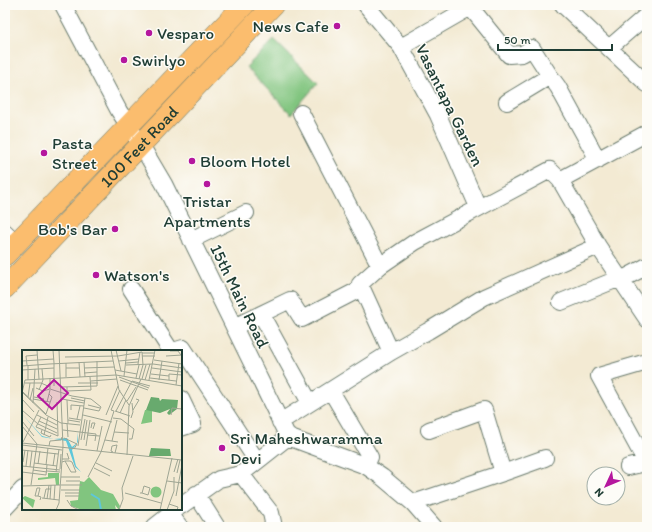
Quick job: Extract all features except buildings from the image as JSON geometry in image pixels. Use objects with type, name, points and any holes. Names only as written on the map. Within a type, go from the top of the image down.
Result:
[{"type":"main road","name":"100 Feet Road","points":[[9,243],[130,126],[244,5]]},
{"type":"main road","name":"100 Feet Road","points":[[5,288],[273,5]]},
{"type":"street","name":"15th Main Road","points":[[63,5],[119,111],[142,145],[164,184],[288,437]]},
{"type":"street","name":"Vasantapa Garden","points":[[366,5],[401,47],[438,115],[478,207]]},
{"type":"street","points":[[563,5],[647,84]]},
{"type":"street","points":[[401,47],[472,6],[509,55],[522,54],[532,48],[558,87],[598,160]]},
{"type":"street","points":[[609,48],[647,14]]},
{"type":"street","points":[[507,102],[550,76]]},
{"type":"street","points":[[301,113],[380,266]]},
{"type":"street","points":[[560,180],[647,133]]},
{"type":"street","points":[[391,352],[360,284],[380,266],[415,242],[478,207],[550,170],[560,180],[598,246],[647,319]]},
{"type":"street","points":[[191,240],[246,213]]},
{"type":"street","points":[[280,422],[391,352],[484,297],[598,246]]},
{"type":"street","points":[[562,302],[621,279],[647,266]]},
{"type":"street","points":[[234,328],[290,300],[302,319],[362,288]]},
{"type":"street","points":[[131,289],[171,350]]},
{"type":"street","points":[[261,314],[310,403]]},
{"type":"street","points":[[176,350],[184,348],[257,461]]},
{"type":"street","points":[[628,467],[647,463],[598,376],[647,362]]},
{"type":"street","points":[[331,390],[370,457],[366,466]]},
{"type":"street","points":[[182,401],[193,424],[182,428]]},
{"type":"street","points":[[429,430],[484,410],[503,473]]},
{"type":"street","points":[[182,504],[219,479],[241,474],[288,437],[366,466],[382,477],[413,503],[434,527]]},
{"type":"street","points":[[413,503],[545,458]]},
{"type":"street","points":[[241,474],[271,513],[274,527]]},
{"type":"street","points":[[5,508],[22,490]]},
{"type":"street","points":[[196,494],[217,527]]},
{"type":"street","points":[[154,527],[175,510]]},
{"type":"street","points":[[176,510],[180,527]]},
{"type":"green space","points":[[274,40],[318,83],[291,114],[246,67]]},
{"type":"place","name":"News Cafe","points":[[337,26]]},
{"type":"place","name":"Vesparo","points":[[149,33]]},
{"type":"place","name":"Swirlyo","points":[[124,60]]},
{"type":"place","name":"Pasta Street","points":[[44,153]]},
{"type":"place","name":"Bloom Hotel","points":[[192,161]]},
{"type":"place","name":"Tristar Apartments","points":[[207,184]]},
{"type":"place","name":"Bob's Bar","points":[[115,229]]},
{"type":"place","name":"Watson's","points":[[96,275]]},
{"type":"place","name":"Sri Maheshwaramma Devi","points":[[222,448]]}]
